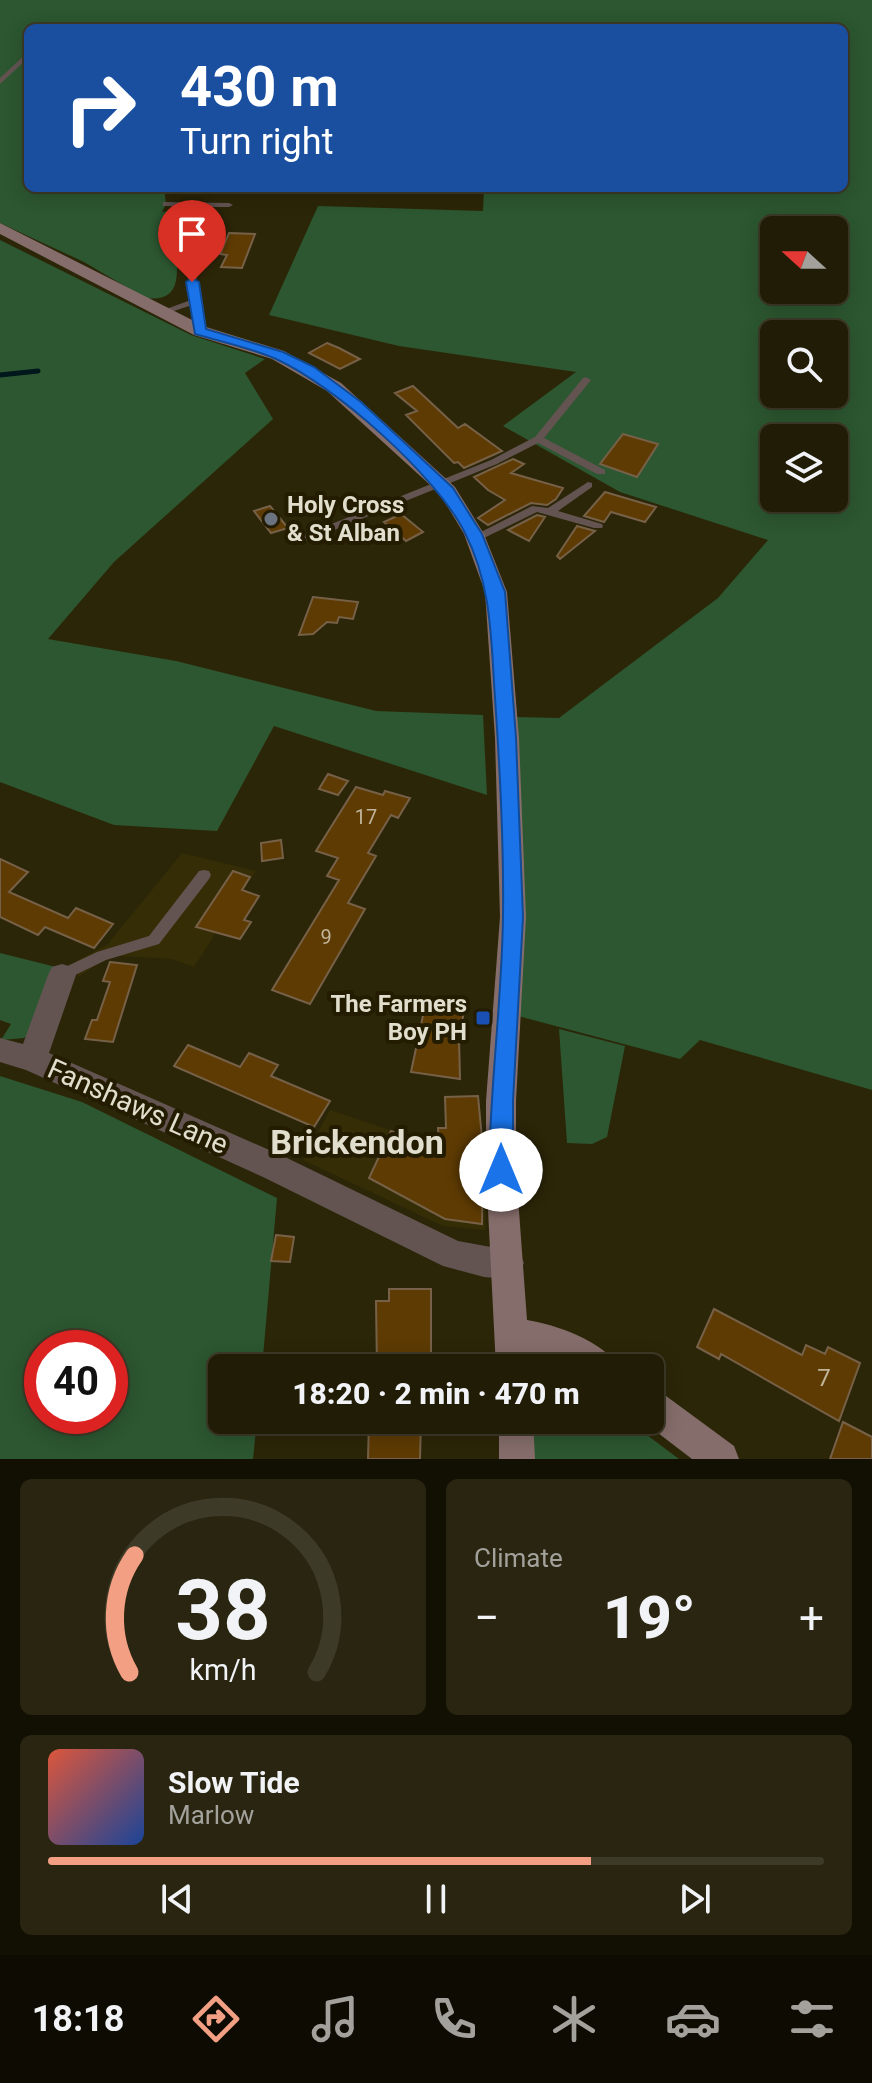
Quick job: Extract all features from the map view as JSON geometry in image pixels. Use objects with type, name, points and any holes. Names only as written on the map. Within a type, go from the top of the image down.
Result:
[{"type":"street","points":[[0,228],[200,331],[278,355],[309,370],[356,405],[448,491],[474,534],[496,592],[507,738],[513,917],[501,1101],[501,1170],[513,1352],[550,1340],[576,1354]]},
{"type":"street","name":"Fanshaws Lane","points":[[32,1059],[62,975]]},
{"type":"street","name":"Fanshaws Lane","points":[[0,1050],[32,1059],[274,1167],[454,1255],[469,1260],[508,1263]]},
{"type":"street","points":[[664,1416],[721,1459]]},
{"type":"street","points":[[516,1434],[517,1459]]},
{"type":"lane","points":[[0,82],[24,58]]},
{"type":"lane","points":[[166,204],[229,205]]},
{"type":"lane","points":[[200,204],[191,252],[194,302],[200,331]]},
{"type":"lane","points":[[162,312],[194,302]]},
{"type":"lane","points":[[303,539],[494,462],[538,439],[586,380]]},
{"type":"lane","points":[[538,439],[601,472]]},
{"type":"lane","points":[[550,512],[588,485]]},
{"type":"lane","points":[[474,534],[482,535],[536,508],[598,526]]},
{"type":"lane","points":[[62,975],[102,956],[154,940],[204,875]]},
{"type":"shaded area","points":[[182,853],[256,871],[194,967],[172,959],[119,956],[108,958],[78,977],[76,961],[107,945]]},
{"type":"shaded area","points":[[330,1110],[422,1141],[489,1148],[485,1230],[443,1226],[303,1160]]},
{"type":"green space","points":[[0,0],[872,0],[872,1090],[700,1040],[680,1059],[518,1016],[515,717],[559,718],[718,598],[768,540],[620,492],[503,426],[576,372],[399,346],[269,315],[318,206],[483,211],[484,192],[848,192],[848,24],[24,24],[24,192],[164,192],[166,204],[162,212],[185,208],[178,241],[177,275],[172,290],[167,296],[145,298],[84,262],[0,223]]},
{"type":"green space","points":[[0,240],[191,335],[265,359],[245,373],[273,419],[114,562],[48,639],[176,661],[376,711],[483,715],[487,795],[274,726],[217,831],[114,825],[0,782]]},
{"type":"green space","points":[[0,953],[56,967],[31,1033],[24,1038],[1,1040],[11,1024],[0,1020]]},
{"type":"green space","points":[[559,1029],[625,1046],[607,1137],[592,1144],[567,1143]]},
{"type":"green space","points":[[0,1076],[82,1102],[277,1198],[263,1354],[208,1354],[208,1434],[256,1434],[253,1459],[0,1459]]},
{"type":"green space","points":[[527,1434],[646,1434],[679,1459],[528,1459]]},
{"type":"building","points":[[229,233],[255,234],[242,268],[221,267],[227,255],[220,254]]},
{"type":"building","points":[[327,343],[360,359],[340,369],[309,353]]},
{"type":"building","points":[[413,386],[458,428],[465,424],[502,451],[464,468],[458,462],[454,463],[406,415],[417,411],[395,393]]},
{"type":"building","points":[[623,434],[658,444],[637,477],[600,464]]},
{"type":"building","points":[[513,459],[524,464],[511,473],[563,488],[556,499],[547,505],[531,503],[488,525],[478,518],[505,500],[474,477]]},
{"type":"building","points":[[605,492],[656,507],[645,522],[611,512],[604,522],[584,516]]},
{"type":"building","name":"Holy Cross & St Alban","points":[[270,506],[288,528],[271,533],[254,511]]},
{"type":"building","points":[[401,514],[423,532],[406,541],[384,522]]},
{"type":"building","points":[[537,515],[545,517],[529,541],[508,530]]},
{"type":"building","points":[[577,526],[595,531],[560,559],[557,556]]},
{"type":"building","points":[[313,597],[358,602],[353,619],[339,617],[337,623],[327,622],[313,634],[299,635]]},
{"type":"building","points":[[328,774],[348,781],[338,795],[319,789]]},
{"type":"building","points":[[356,787],[383,795],[385,791],[410,798],[398,818],[391,815],[368,853],[376,856],[348,903],[365,909],[310,1004],[272,990],[339,880],[327,876],[338,858],[316,851]]},
{"type":"building","points":[[281,840],[283,858],[262,861],[261,843]]},
{"type":"building","points":[[0,859],[28,872],[9,892],[68,918],[76,908],[113,924],[94,948],[45,927],[38,935],[0,917]]},
{"type":"building","points":[[233,871],[250,877],[242,890],[259,896],[244,920],[251,922],[240,939],[196,927]]},
{"type":"building","points":[[110,962],[137,965],[113,1042],[85,1039],[92,1020],[97,1020],[110,982],[103,981]]},
{"type":"building","points":[[425,1006],[464,1011],[459,1039],[460,1079],[411,1072]]},
{"type":"building","points":[[188,1045],[240,1067],[249,1053],[278,1065],[271,1076],[330,1101],[314,1127],[174,1066]]},
{"type":"building","points":[[478,1096],[483,1149],[482,1224],[445,1219],[369,1178],[391,1131],[439,1148],[438,1128],[446,1128],[445,1097]]},
{"type":"building","points":[[276,1235],[294,1237],[290,1262],[271,1261]]},
{"type":"building","points":[[389,1289],[431,1289],[431,1354],[377,1354],[376,1301],[389,1301]]},
{"type":"building","points":[[714,1309],[802,1355],[806,1345],[825,1354],[828,1347],[860,1363],[839,1421],[721,1354],[719,1359],[697,1347]]},
{"type":"building","points":[[843,1422],[872,1437],[872,1459],[830,1459]]},
{"type":"building","points":[[369,1434],[421,1434],[420,1459],[368,1459]]},
{"type":"waterway","points":[[0,375],[38,371]]},
{"type":"place","name":"Holy Cross & St Alban","points":[[271,519]]},
{"type":"place","name":"The Farmers Boy PH","points":[[483,1018]]},
{"type":"district","name":"Brickendon","points":[[357,1142]]},
{"type":"route","points":[[192,282],[200,331],[278,355],[309,370],[356,405],[448,491],[474,534],[496,592],[507,738],[513,917],[501,1101],[501,1170]]}]
